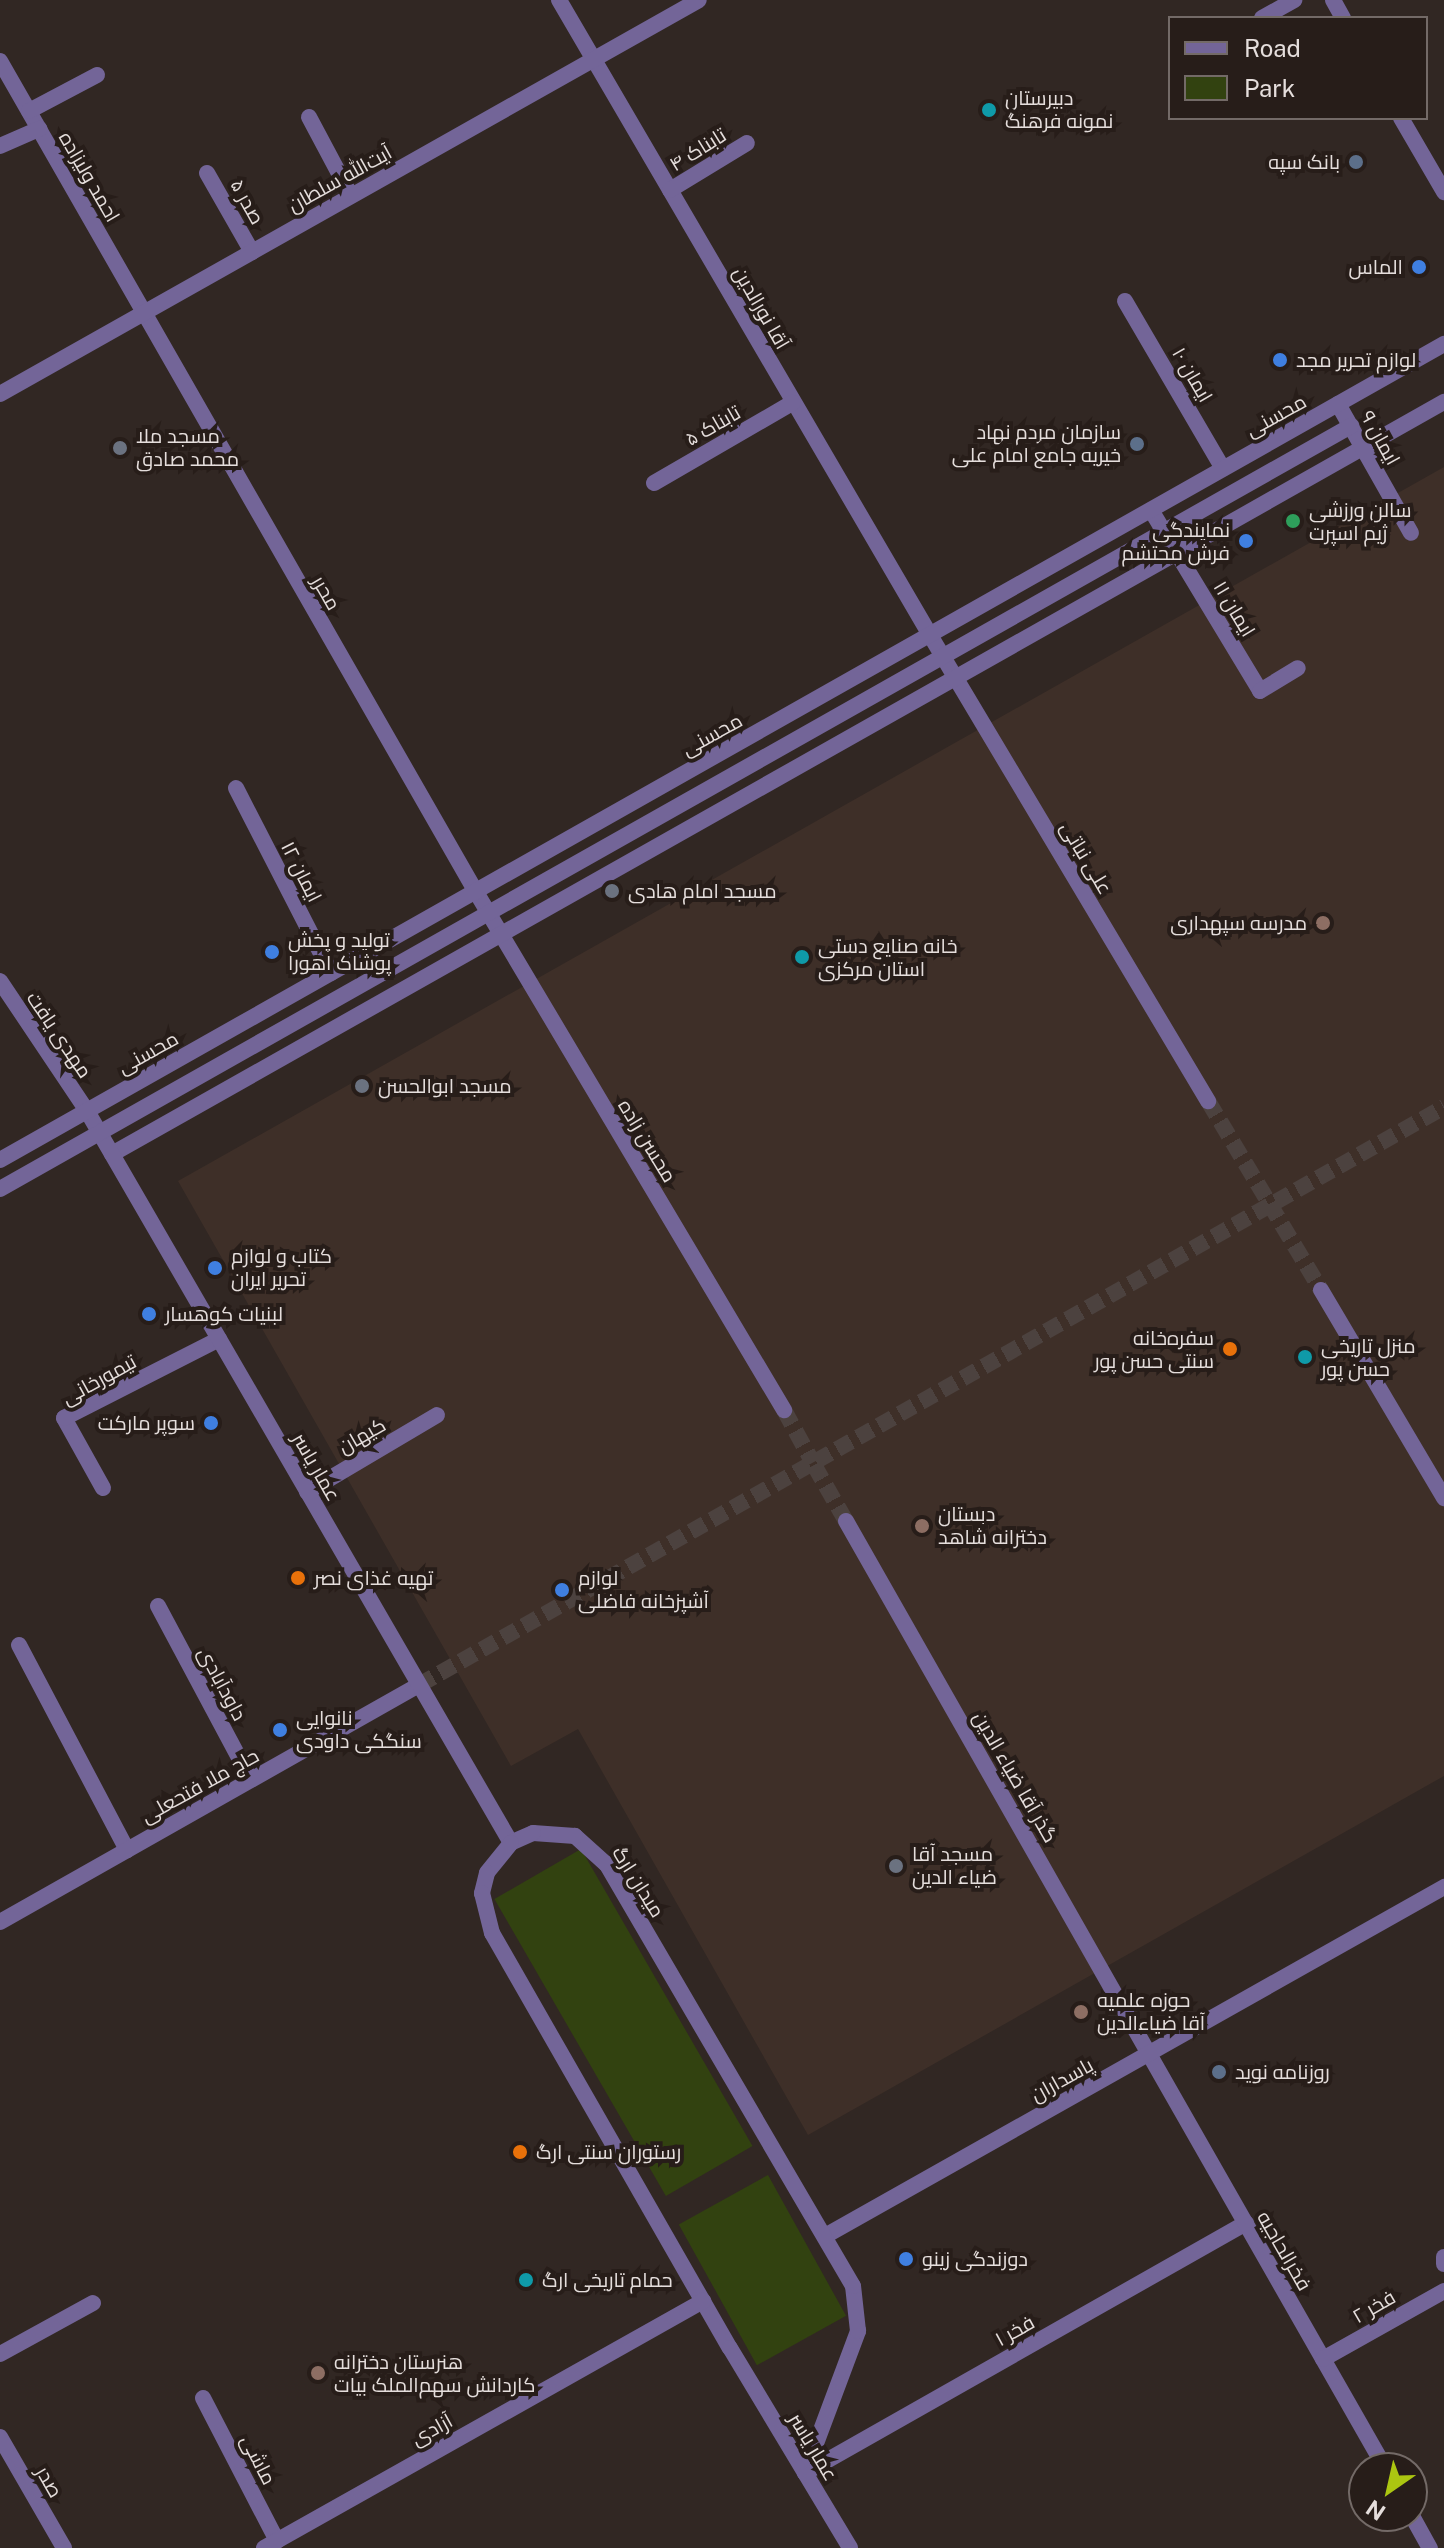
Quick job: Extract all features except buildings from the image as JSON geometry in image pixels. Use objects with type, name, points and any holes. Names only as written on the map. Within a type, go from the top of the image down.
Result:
[{"type":"street","name":"آقا نورالدین","points":[[559,0],[930,635]]},
{"type":"street","name":"آیت‌الله سلطان","points":[[0,394],[699,0]]},
{"type":"street","points":[[1266,16],[1294,0]]},
{"type":"street","name":"احمد ولیزاده","points":[[0,61],[143,313]]},
{"type":"street","points":[[29,111],[97,75]]},
{"type":"street","points":[[309,117],[351,196]]},
{"type":"street","points":[[1402,120],[1444,192]]},
{"type":"street","points":[[0,146],[39,129]]},
{"type":"street","name":"تابناک ۴","points":[[670,190],[747,143]]},
{"type":"street","name":"صدر ۵","points":[[207,173],[252,252]]},
{"type":"street","name":"ایمان ۱۰","points":[[1125,301],[1223,469]]},
{"type":"street","name":"محرر","points":[[143,313],[476,892]]},
{"type":"street","name":"محسنی","points":[[0,1160],[1444,344]]},
{"type":"street","points":[[112,1154],[1444,402]]},
{"type":"street","name":"تابناک ۵","points":[[654,483],[792,403]]},
{"type":"street","name":"ایمان ۹","points":[[1338,404],[1411,533]]},
{"type":"street","points":[[0,1189],[1351,426]]},
{"type":"street","name":"ایمان ۱۱","points":[[1151,510],[1260,691],[1298,668]]},
{"type":"street","name":"علی نباتی","points":[[930,635],[1208,1101]]},
{"type":"street","name":"ایمان ۱۲","points":[[236,788],[331,973]]},
{"type":"street","name":"محسن زاده","points":[[476,892],[784,1410]]},
{"type":"street","name":"مهدی یافت","points":[[0,981],[87,1111]]},
{"type":"street","name":"عمار یاسر","points":[[87,1111],[511,1843]]},
{"type":"street","points":[[1321,1290],[1444,1498]]},
{"type":"street","name":"تیمورخانی","points":[[103,1488],[64,1418],[219,1339]]},
{"type":"street","name":"کیهان","points":[[307,1492],[437,1415]]},
{"type":"street","name":"گذر آقا ضیاء الدین","points":[[846,1521],[1149,2054]]},
{"type":"street","name":"داودآبادی","points":[[158,1606],[251,1780]]},
{"type":"street","points":[[19,1645],[127,1850]]},
{"type":"street","name":"حاج ملا فتحعلی","points":[[0,1922],[419,1685]]},
{"type":"street","name":"میدان ارگ","points":[[511,1843],[533,1833],[575,1836],[606,1864],[853,2286],[858,2331],[805,2473]]},
{"type":"street","points":[[511,1843],[487,1873],[488,1924],[703,2301]]},
{"type":"street","name":"پاسداران","points":[[825,2236],[1444,1887]]},
{"type":"street","name":"فخرالحاجیه","points":[[1149,2054],[1376,2452]]},
{"type":"street","name":"فخر ۱","points":[[805,2473],[1246,2223]]},
{"type":"street","points":[[1444,2257],[1444,2264]]},
{"type":"street","name":"فخر ۲","points":[[1323,2359],[1444,2291]]},
{"type":"street","name":"عمار یاسر","points":[[703,2301],[850,2548]]},
{"type":"street","name":"آزادی","points":[[271,2544],[703,2301]]},
{"type":"street","points":[[0,2354],[93,2303]]},
{"type":"street","name":"ماشی","points":[[203,2398],[271,2544]]},
{"type":"street","name":"صدر","points":[[0,2437],[64,2548]]},
{"type":"shaded area","points":[[1444,467],[1444,1776],[808,2135],[578,1729],[511,1766],[178,1181]]},
{"type":"green space","points":[[581,1849],[753,2146],[666,2196],[494,1899]]},
{"type":"green space","points":[[768,2175],[846,2316],[757,2365],[679,2224]]},
{"type":"tunnel","points":[[1208,1101],[1321,1290]]},
{"type":"tunnel","points":[[419,1685],[1444,1107]]},
{"type":"tunnel","points":[[784,1410],[813,1463]]},
{"type":"tunnel","points":[[814,1465],[846,1521]]},
{"type":"place","name":"دبیرستان نمونه فرهنگ","points":[[989,110]]},
{"type":"place","name":"بانک سپه","points":[[1356,162]]},
{"type":"place","name":"الماس","points":[[1419,267]]},
{"type":"place","name":"لوازم تحریر مجد","points":[[1280,360]]},
{"type":"place","name":"سازمان مردم نهاد خیریه جامع امام علی","points":[[1137,444]]},
{"type":"place","name":"مسجد ملا محمد صادق","points":[[120,448]]},
{"type":"place","name":"سالن ورزشی ژیم اسپرت","points":[[1293,521]]},
{"type":"place","name":"نمایندگی فرش محتشم","points":[[1246,541]]},
{"type":"place","name":"مسجد امام هادی","points":[[612,891]]},
{"type":"place","name":"مدرسه سپهداری","points":[[1323,923]]},
{"type":"place","name":"تولید و پخش پوشاک اهورا","points":[[272,952]]},
{"type":"place","name":"خانه صنایع دستی استان مرکزی","points":[[802,957]]},
{"type":"place","name":"مسجد ابوالحسن","points":[[362,1086]]},
{"type":"place","name":"کتاب و لوازم تحریر ایران","points":[[215,1268]]},
{"type":"place","name":"لبنیات کوهسار","points":[[149,1314]]},
{"type":"place","name":"سفره‌خانه سنتی حسن پور","points":[[1230,1349]]},
{"type":"place","name":"منزل تاریخی حسن پور","points":[[1305,1357]]},
{"type":"place","name":"سوپر مارکت","points":[[211,1423]]},
{"type":"place","name":"دبستان دخترانه شاهد","points":[[922,1526]]},
{"type":"place","name":"تهیه غذای نصر","points":[[298,1578]]},
{"type":"place","name":"لوازم آشپزخانه فاضلی","points":[[562,1590]]},
{"type":"place","name":"نانوایی سنگکی داودی","points":[[280,1730]]},
{"type":"place","name":"مسجد آقا ضیاء الدین","points":[[896,1866]]},
{"type":"place","name":"حوزه علمیه آقا ضیاءالدین","points":[[1081,2012]]},
{"type":"place","name":"روزنامه نوید","points":[[1219,2072]]},
{"type":"place","name":"رستوران سنتی ارگ","points":[[520,2152]]},
{"type":"place","name":"دوزندگی زینو","points":[[906,2259]]},
{"type":"place","name":"حمام تاریخی ارگ","points":[[526,2280]]},
{"type":"place","name":"هنرستان دخترانه کاردانش سهم‌الملک بیات","points":[[318,2373]]}]
